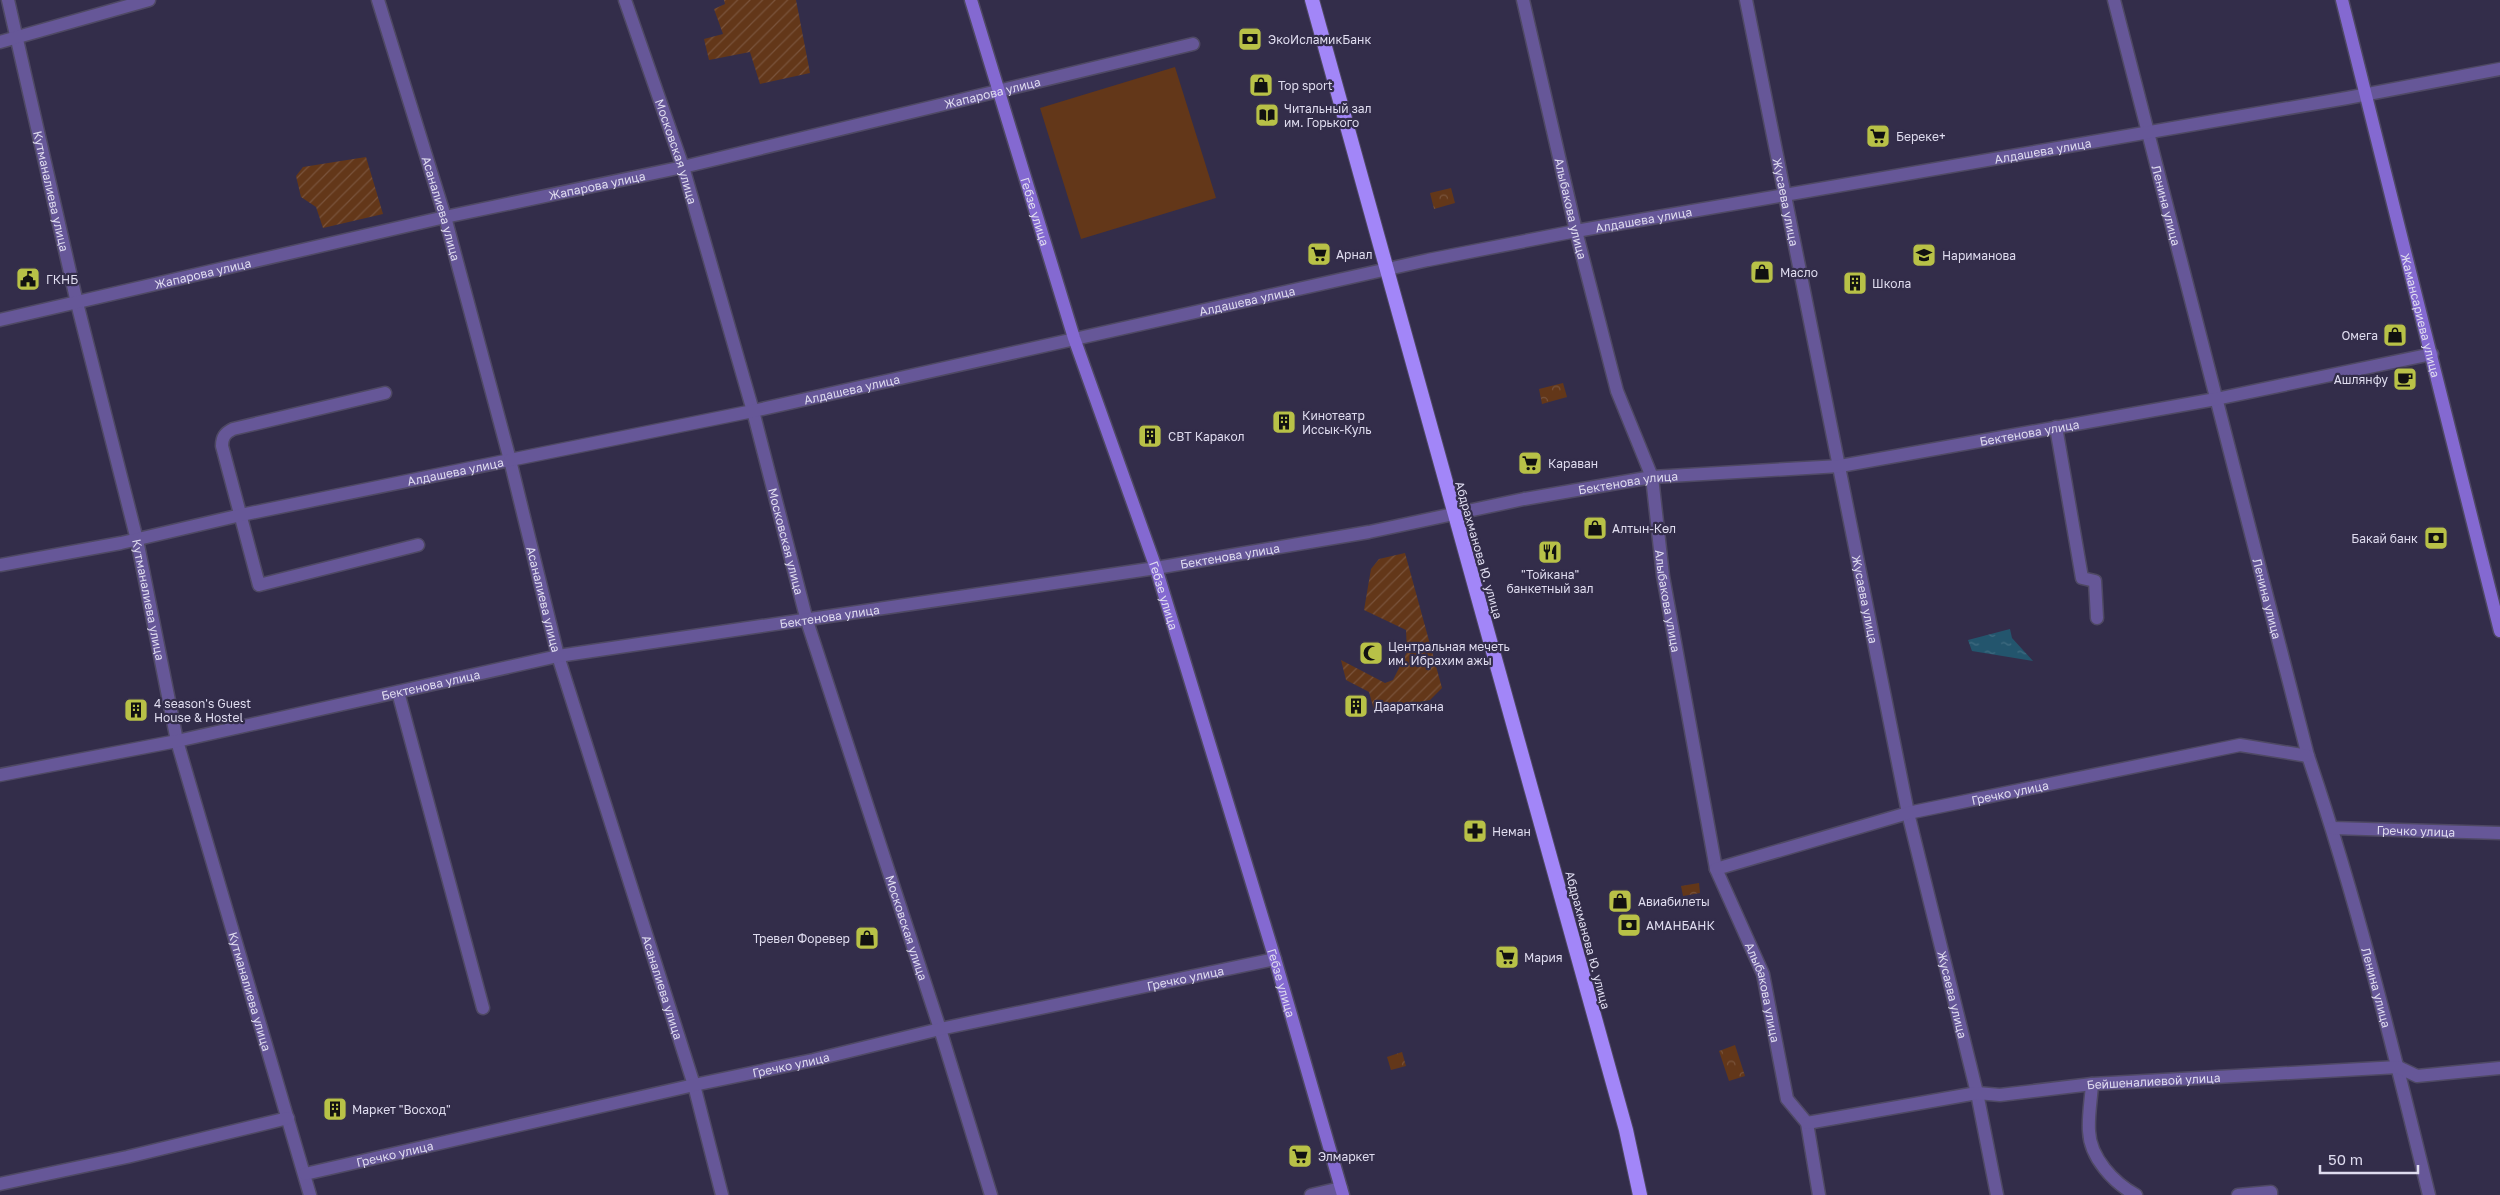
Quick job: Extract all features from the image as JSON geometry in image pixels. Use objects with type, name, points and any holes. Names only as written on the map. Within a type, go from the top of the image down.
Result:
[{"type":"highway","name":"Абдрахманова Ю. улица","points":[[1312,0],[1453,515],[1626,1130],[1640,1195]]},
{"type":"main road","name":"Гебзе улица","points":[[971,0],[1000,90],[1074,338],[1156,568],[1275,959],[1342,1192]]},
{"type":"main road","name":"Жамансариева улица","points":[[2342,0],[2496,598],[2500,631]]},
{"type":"street","name":"Кутманалиева улица","points":[[8,0],[77,303],[137,540],[177,741],[310,1195]]},
{"type":"street","points":[[0,42],[149,0]]},
{"type":"street","name":"Асаналиева улица","points":[[378,0],[445,217],[510,460],[558,656],[694,1085],[722,1195]]},
{"type":"street","name":"Московская улица","points":[[625,0],[683,167],[753,411],[807,621],[940,1029],[990,1195]]},
{"type":"street","name":"Алыбакова улица","points":[[1523,0],[1576,231],[1617,391],[1652,477],[1663,576],[1716,869],[1763,974],[1787,1099],[1807,1123]]},
{"type":"street","name":"Жусаева улица","points":[[1746,0],[1908,813],[1977,1093],[1997,1195]]},
{"type":"street","name":"Ленина улица","points":[[2114,0],[2308,756],[2332,828],[2398,1067],[2429,1195]]},
{"type":"street","name":"Жапарова улица","points":[[0,320],[445,217],[683,167],[1193,44]]},
{"type":"street","name":"Алдашева улица","points":[[0,565],[137,540],[241,515],[753,411],[1074,338],[1576,231],[2367,95],[2500,69]]},
{"type":"street","name":"Бектенова улица","points":[[0,774],[177,741],[558,656],[807,621],[1156,568],[1652,477],[1840,466],[2216,399],[2432,354]]},
{"type":"street","points":[[384,393],[270,420],[226,433],[222,438],[222,446],[259,585],[418,545]]},
{"type":"street","points":[[2056,427],[2082,578],[2095,581],[2097,618]]},
{"type":"street","points":[[398,692],[483,1008]]},
{"type":"street","name":"Гречко улица","points":[[1716,869],[1908,813],[2240,746],[2308,756]]},
{"type":"street","name":"Гречко улица","points":[[2332,828],[2500,833]]},
{"type":"street","name":"Гречко улица","points":[[305,1174],[694,1085],[813,1060],[940,1029],[1275,959]]},
{"type":"street","name":"Бейшеналиевой улица","points":[[1807,1123],[1977,1093],[2000,1095],[2092,1084],[2398,1067],[2417,1076],[2500,1068]]},
{"type":"street","points":[[2092,1084],[2088,1133],[2098,1161],[2126,1190],[2136,1195]]},
{"type":"street","points":[[0,1184],[127,1157],[288,1118]]},
{"type":"street","points":[[1807,1123],[1819,1195]]},
{"type":"street","points":[[1311,1195],[1342,1192]]},
{"type":"street","points":[[2238,1195],[2271,1192],[2271,1195]]},
{"type":"green space","points":[[724,0],[796,0],[810,73],[760,84],[750,52],[709,60],[704,39],[723,34],[714,9],[725,4]]},
{"type":"green space","points":[[1175,67],[1216,198],[1081,239],[1040,108]]},
{"type":"green space","points":[[366,157],[383,214],[323,228],[316,207],[301,197],[296,176],[303,167]]},
{"type":"green space","points":[[1451,188],[1455,203],[1434,209],[1430,193]]},
{"type":"green space","points":[[1563,383],[1567,397],[1542,404],[1539,389]]},
{"type":"green space","points":[[1405,553],[1442,688],[1430,700],[1374,710],[1369,692],[1346,680],[1341,660],[1385,683],[1393,680],[1407,652],[1406,630],[1364,610],[1371,569],[1379,559]]},
{"type":"green space","points":[[1699,883],[1700,893],[1683,896],[1681,886]]},
{"type":"green space","points":[[1735,1045],[1745,1076],[1729,1081],[1719,1051]]},
{"type":"green space","points":[[1402,1052],[1406,1066],[1391,1070],[1387,1057]]},
{"type":"water","points":[[2010,629],[2012,638],[2033,661],[1972,651],[1968,640]]},
{"type":"place","name":"ЭкоИсламикБанк","points":[[1250,39]]},
{"type":"place","name":"Top sport","points":[[1261,85]]},
{"type":"place","name":"Читальный зал им. Горького","points":[[1267,115]]},
{"type":"place","name":"Береке+","points":[[1878,136]]},
{"type":"place","name":"Арнал","points":[[1319,254]]},
{"type":"place","name":"Нариманова","points":[[1924,255]]},
{"type":"place","name":"Масло","points":[[1762,272]]},
{"type":"place","name":"ГКНБ","points":[[28,279]]},
{"type":"place","name":"Школа","points":[[1855,283]]},
{"type":"place","name":"Омега","points":[[2395,335]]},
{"type":"place","name":"Ашлянфу","points":[[2405,379]]},
{"type":"place","name":"Кинотеатр Иссык-Куль","points":[[1284,422]]},
{"type":"place","name":"СВТ Каракол","points":[[1150,436]]},
{"type":"place","name":"Караван","points":[[1530,463]]},
{"type":"place","name":"Алтын-Көл","points":[[1595,528]]},
{"type":"place","name":"Бакай банк","points":[[2436,538]]},
{"type":"place","name":"\"Тойкана\" банкетный зал","points":[[1550,552]]},
{"type":"place","name":"Центральная мечеть им. Ибрахим ажы","points":[[1371,653]]},
{"type":"place","name":"Даараткана","points":[[1356,706]]},
{"type":"place","name":"4 season's Guest House & Hostel","points":[[136,710]]},
{"type":"place","name":"Неман","points":[[1475,831]]},
{"type":"place","name":"Авиабилеты","points":[[1620,901]]},
{"type":"place","name":"АМАНБАНК","points":[[1629,925]]},
{"type":"place","name":"Тревел Форевер","points":[[867,938]]},
{"type":"place","name":"Мария","points":[[1507,957]]},
{"type":"place","name":"Маркет \"Восход\"","points":[[335,1109]]},
{"type":"place","name":"Элмаркет","points":[[1300,1156]]}]
